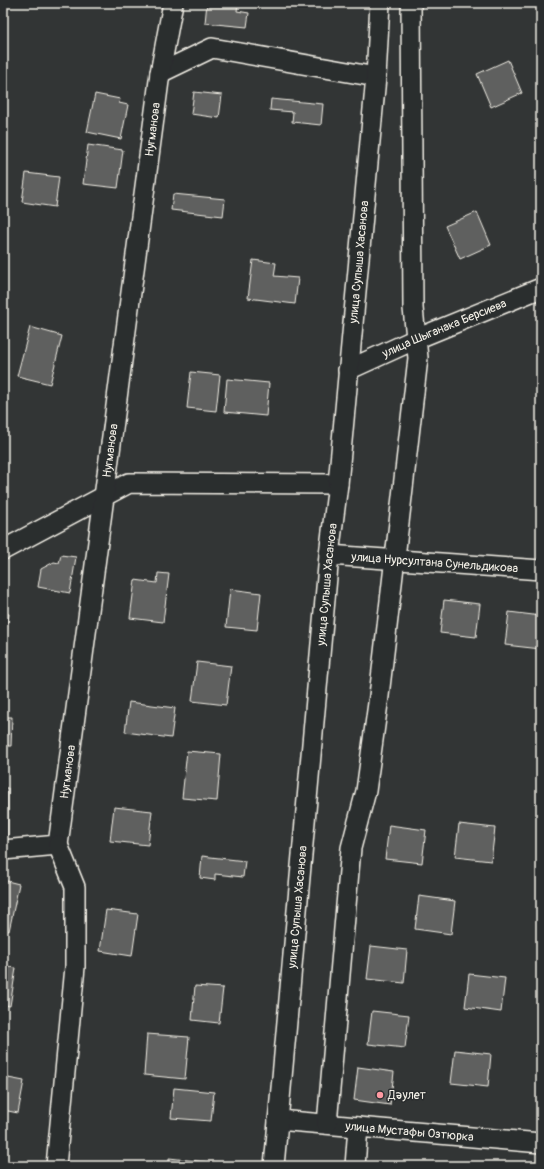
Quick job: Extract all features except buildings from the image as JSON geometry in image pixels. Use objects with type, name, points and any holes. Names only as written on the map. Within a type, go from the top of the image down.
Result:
[{"type":"street","name":"Нугманова","points":[[58,844],[160,73],[173,3]]},
{"type":"street","name":"улица Супыша Хасанова","points":[[274,1166],[329,555],[338,484],[376,77],[380,3]]},
{"type":"street","points":[[327,1124],[351,848],[366,791],[379,696],[418,358],[413,308],[411,3]]},
{"type":"street","points":[[160,73],[212,48],[376,77]]},
{"type":"street","name":"улица Шыганака Берсиева","points":[[348,370],[416,339],[541,288]]},
{"type":"street","points":[[3,550],[129,483],[338,484]]},
{"type":"street","name":"улица Нурсултана Сунельдикова","points":[[329,555],[541,570]]},
{"type":"street","points":[[3,850],[58,844],[75,887],[75,967],[56,1166]]},
{"type":"street","name":"улица Мустафы Озтюрка","points":[[278,1120],[541,1143]]},
{"type":"street","points":[[354,1166],[358,1127]]},
{"type":"place","name":"Дәулет","points":[[380,1095]]}]
